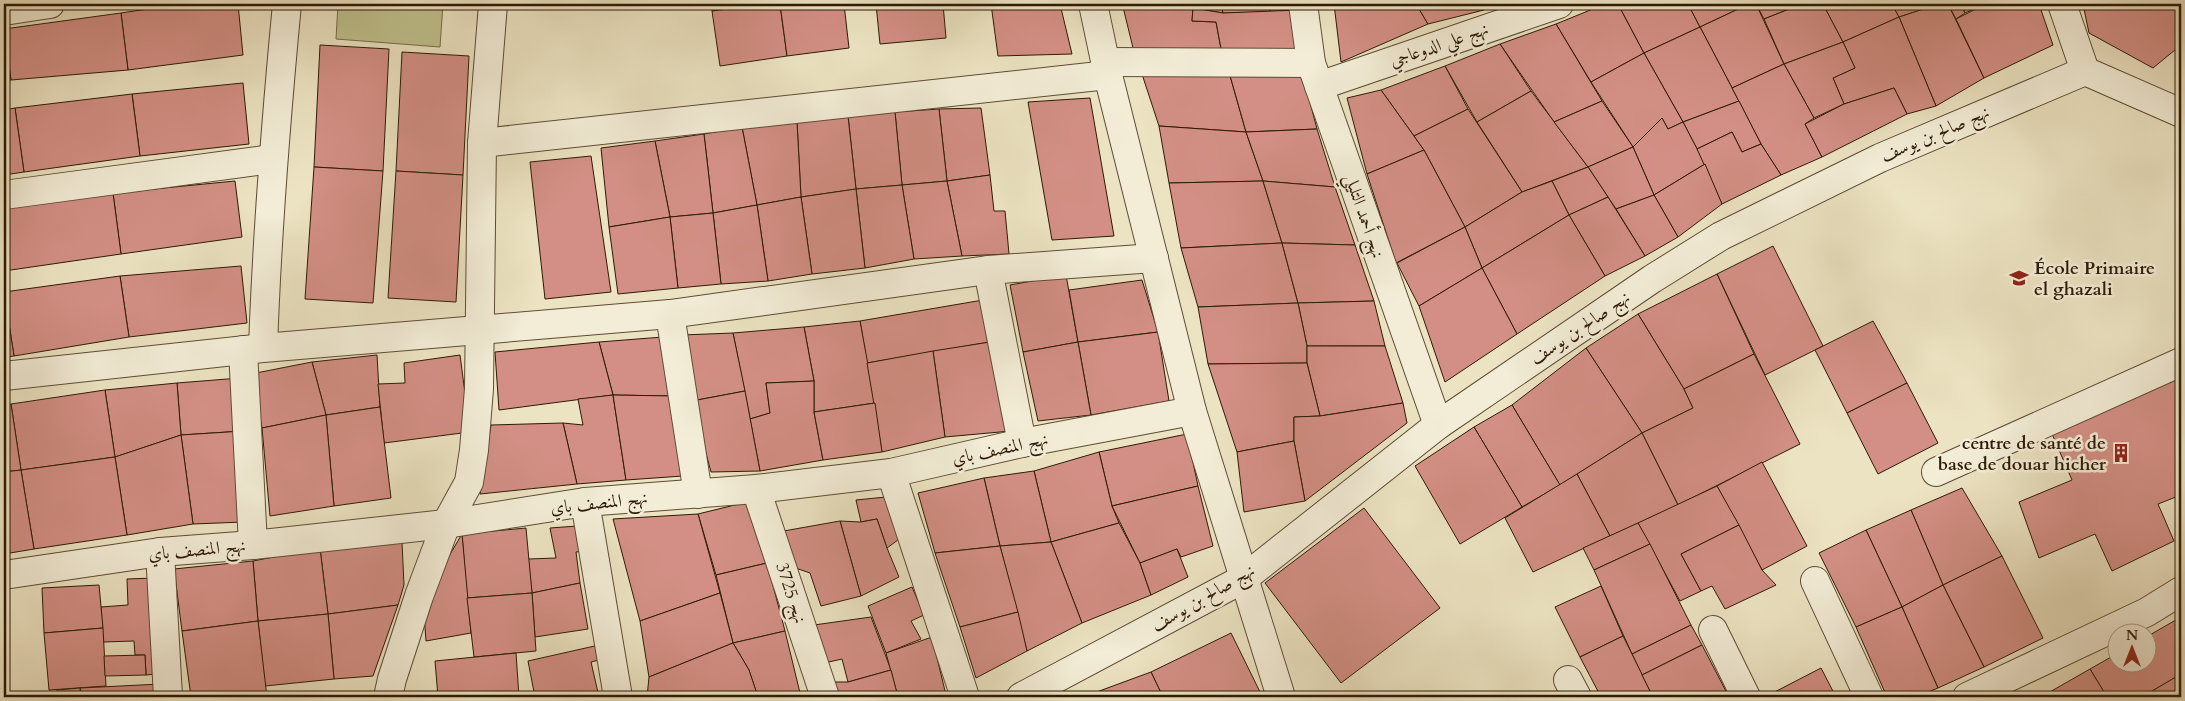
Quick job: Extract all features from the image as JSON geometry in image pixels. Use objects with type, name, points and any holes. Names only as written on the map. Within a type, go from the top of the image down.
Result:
[{"type":"street","points":[[4,11],[50,4]]},
{"type":"street","points":[[253,545],[253,350],[266,254],[272,158],[287,4]]},
{"type":"street","points":[[388,697],[419,596],[446,524],[469,482],[477,429],[480,389],[482,143],[493,4]]},
{"type":"street","points":[[1093,4],[1106,68],[1192,411],[1281,697]]},
{"type":"street","name":"نهج أحمد التليلي","points":[[1303,4],[1315,75],[1438,425]]},
{"type":"street","name":"نهج علي الدوعاجي","points":[[482,143],[1106,68],[1315,75],[1558,4]]},
{"type":"street","points":[[2062,4],[2085,71],[2181,113]]},
{"type":"street","name":"نهج صالح بن يوسف","points":[[1021,697],[1243,579],[1438,425],[1644,284],[1721,236],[1880,158],[2085,71]]},
{"type":"street","points":[[4,195],[272,158]]},
{"type":"street","points":[[4,376],[253,350],[670,314],[988,270],[1154,258]]},
{"type":"street","points":[[988,270],[1022,444]]},
{"type":"street","points":[[670,314],[698,494]]},
{"type":"street","points":[[1936,472],[2181,362]]},
{"type":"street","name":"نهج المنصف باي","points":[[4,575],[160,552],[253,545],[446,524],[585,502],[756,489],[891,473],[1022,444],[1192,411]]},
{"type":"street","points":[[891,473],[965,697]]},
{"type":"street","name":"نهج 3725","points":[[756,489],[825,697]]},
{"type":"street","points":[[585,502],[618,697]]},
{"type":"street","points":[[160,552],[168,697]]},
{"type":"street","points":[[1815,581],[1869,697]]},
{"type":"street","points":[[1967,697],[2003,690],[2147,612],[2181,591]]},
{"type":"street","points":[[1713,630],[1746,697]]},
{"type":"green space","points":[[338,4],[443,4],[440,47],[336,39]]},
{"type":"building","points":[[181,4],[238,4],[243,55],[128,70],[121,13]]},
{"type":"building","points":[[712,4],[767,4],[712,11]]},
{"type":"building","points":[[780,4],[787,56],[720,66],[712,11]]},
{"type":"building","points":[[780,4],[844,4],[849,48],[787,56]]},
{"type":"building","points":[[876,4],[943,4],[946,38],[880,44]]},
{"type":"building","points":[[991,4],[1060,4],[1072,54],[998,56]]},
{"type":"building","points":[[1150,4],[1192,4],[1193,8],[1151,6]]},
{"type":"building","points":[[1192,4],[1221,4],[1223,13],[1193,8]]},
{"type":"building","points":[[1221,4],[1271,4],[1270,12],[1223,13]]},
{"type":"building","points":[[1271,4],[1297,4],[1298,10],[1270,12]]},
{"type":"building","points":[[1334,4],[1416,4],[1428,24],[1341,62]]},
{"type":"building","points":[[1416,4],[1481,4],[1484,10],[1428,24]]},
{"type":"building","points":[[1605,4],[1618,4],[1644,53],[1591,82],[1556,24]]},
{"type":"building","points":[[1618,4],[1688,4],[1700,27],[1644,53]]},
{"type":"building","points":[[1688,4],[1749,4],[1700,27]]},
{"type":"building","points":[[1749,4],[1756,4],[1784,64],[1732,88],[1700,27]]},
{"type":"building","points":[[1756,4],[1802,4],[1764,19]]},
{"type":"building","points":[[1802,4],[1823,4],[1843,42],[1784,64],[1764,19]]},
{"type":"building","points":[[1823,4],[1892,4],[1899,17],[1843,42]]},
{"type":"building","points":[[1892,4],[1939,4],[1899,17]]},
{"type":"building","points":[[1939,4],[1948,4],[1984,78],[1936,106],[1899,17]]},
{"type":"building","points":[[1948,4],[1961,4],[1965,13],[1956,19]]},
{"type":"building","points":[[1961,4],[1986,4],[1965,13]]},
{"type":"building","points":[[1986,4],[2039,4],[2053,45],[1984,78],[1956,19]]},
{"type":"building","points":[[2083,4],[2181,4],[2181,45],[2153,68],[2089,33]]},
{"type":"building","points":[[1123,7],[1193,8],[1192,21],[1216,22],[1222,54],[1134,52]]},
{"type":"building","points":[[1193,8],[1223,13],[1298,10],[1294,52],[1222,54],[1216,22],[1192,21]]},
{"type":"building","points":[[121,13],[128,70],[11,80],[4,29]]},
{"type":"building","points":[[1899,17],[1936,106],[1907,114],[1894,88],[1844,104],[1833,78],[1855,68],[1843,42]]},
{"type":"building","points":[[1556,24],[1602,101],[1554,122],[1500,44]]},
{"type":"building","points":[[1700,27],[1739,101],[1683,122],[1644,53]]},
{"type":"building","points":[[4,34],[11,80],[4,81]]},
{"type":"building","points":[[1843,42],[1855,68],[1833,78],[1844,104],[1814,118],[1784,64]]},
{"type":"building","points":[[1500,44],[1531,91],[1477,122],[1445,66]]},
{"type":"building","points":[[320,45],[389,49],[383,171],[314,167]]},
{"type":"building","points":[[402,52],[469,56],[463,175],[396,171]]},
{"type":"building","points":[[1644,53],[1683,122],[1668,129],[1662,118],[1633,147],[1591,82]]},
{"type":"building","points":[[1784,64],[1814,118],[1805,124],[1822,157],[1781,175],[1761,144],[1732,88]]},
{"type":"building","points":[[1445,66],[1468,109],[1414,136],[1381,90]]},
{"type":"building","points":[[1140,68],[1229,72],[1246,132],[1159,126]]},
{"type":"building","points":[[1229,72],[1302,72],[1317,129],[1246,132]]},
{"type":"building","points":[[243,83],[249,144],[140,156],[132,94]]},
{"type":"building","points":[[1894,88],[1907,114],[1822,157],[1805,124],[1844,104]]},
{"type":"building","points":[[1381,90],[1424,150],[1367,174],[1347,98]]},
{"type":"building","points":[[1531,91],[1588,167],[1522,192],[1477,122]]},
{"type":"building","points":[[132,94],[140,156],[24,172],[15,108]]},
{"type":"building","points":[[1090,98],[1114,236],[1052,240],[1028,102]]},
{"type":"building","points":[[1602,101],[1633,147],[1588,167],[1554,122]]},
{"type":"building","points":[[1739,101],[1761,144],[1742,152],[1732,132],[1697,149],[1683,122]]},
{"type":"building","points":[[15,108],[24,172],[4,175],[4,110]]},
{"type":"building","points":[[981,108],[990,175],[947,181],[939,109]]},
{"type":"building","points":[[939,109],[947,181],[902,185],[895,112]]},
{"type":"building","points":[[1468,109],[1522,192],[1465,227],[1424,150],[1414,136]]},
{"type":"building","points":[[895,112],[902,185],[856,189],[848,116]]},
{"type":"building","points":[[848,116],[856,189],[801,197],[797,122]]},
{"type":"building","points":[[1662,118],[1668,129],[1683,122],[1705,164],[1654,195],[1633,147]]},
{"type":"building","points":[[797,122],[801,197],[757,205],[742,127]]},
{"type":"building","points":[[1159,126],[1246,132],[1263,181],[1169,183]]},
{"type":"building","points":[[742,127],[757,205],[713,213],[704,134]]},
{"type":"building","points":[[1317,129],[1335,187],[1263,181],[1246,132]]},
{"type":"building","points":[[1732,132],[1742,152],[1761,144],[1781,175],[1722,204],[1697,149]]},
{"type":"building","points":[[704,134],[713,213],[670,217],[655,141]]},
{"type":"building","points":[[655,141],[670,217],[609,227],[601,148]]},
{"type":"building","points":[[1633,147],[1654,195],[1616,209],[1588,167]]},
{"type":"building","points":[[1424,150],[1465,227],[1396,263],[1367,174]]},
{"type":"building","points":[[591,156],[611,292],[545,299],[530,162]]},
{"type":"building","points":[[1705,164],[1722,204],[1678,237],[1654,195]]},
{"type":"building","points":[[314,167],[383,171],[373,303],[305,299]]},
{"type":"building","points":[[1588,167],[1608,197],[1569,215],[1552,181]]},
{"type":"building","points":[[396,171],[463,175],[456,302],[388,298]]},
{"type":"building","points":[[990,175],[994,211],[1005,211],[1009,254],[962,256],[947,181]]},
{"type":"building","points":[[235,181],[242,237],[121,254],[113,193]]},
{"type":"building","points":[[947,181],[962,256],[914,259],[902,185]]},
{"type":"building","points":[[1263,181],[1282,243],[1181,248],[1169,183]]},
{"type":"building","points":[[1263,181],[1335,187],[1355,245],[1282,243]]},
{"type":"building","points":[[1552,181],[1569,215],[1482,268],[1465,227],[1522,192]]},
{"type":"building","points":[[902,185],[914,259],[865,268],[856,189]]},
{"type":"building","points":[[856,189],[865,268],[812,274],[801,197]]},
{"type":"building","points":[[113,193],[121,254],[4,271],[4,205]]},
{"type":"building","points":[[1654,195],[1678,237],[1645,256],[1616,209]]},
{"type":"building","points":[[801,197],[812,274],[768,281],[757,205]]},
{"type":"building","points":[[1608,197],[1645,256],[1605,276],[1569,215]]},
{"type":"building","points":[[757,205],[768,281],[721,284],[713,213]]},
{"type":"building","points":[[713,213],[721,284],[678,288],[670,217]]},
{"type":"building","points":[[1569,215],[1605,276],[1517,334],[1482,268]]},
{"type":"building","points":[[670,217],[678,288],[618,294],[609,227]]},
{"type":"building","points":[[1465,227],[1482,268],[1419,306],[1397,263]]},
{"type":"building","points":[[1282,243],[1298,303],[1198,307],[1181,248]]},
{"type":"building","points":[[1282,243],[1355,245],[1374,301],[1298,303]]},
{"type":"building","points":[[1773,246],[1823,346],[1765,375],[1717,274]]},
{"type":"building","points":[[241,266],[247,323],[129,337],[120,276]]},
{"type":"building","points":[[1482,268],[1517,334],[1445,382],[1419,306]]},
{"type":"building","points":[[1717,274],[1754,354],[1684,389],[1638,314]]},
{"type":"building","points":[[1066,275],[1078,342],[1023,352],[1010,285]]},
{"type":"building","points":[[120,276],[129,337],[14,356],[4,292]]},
{"type":"building","points":[[1142,280],[1158,332],[1078,342],[1069,290]]},
{"type":"building","points":[[4,292],[14,356],[4,357]]},
{"type":"building","points":[[983,300],[990,342],[867,363],[860,321]]},
{"type":"building","points":[[1374,301],[1385,346],[1307,346],[1298,303]]},
{"type":"building","points":[[1298,303],[1307,346],[1307,363],[1208,364],[1198,307]]},
{"type":"building","points":[[1638,314],[1684,389],[1693,408],[1642,433],[1586,348]]},
{"type":"building","points":[[860,321],[875,403],[814,412],[814,381],[804,327]]},
{"type":"building","points":[[1873,321],[1907,383],[1847,413],[1815,350]]},
{"type":"building","points":[[804,327],[814,381],[766,383],[770,413],[750,419],[733,333]]},
{"type":"building","points":[[1158,332],[1169,401],[1091,415],[1078,342]]},
{"type":"building","points":[[733,333],[745,391],[692,401],[682,335]]},
{"type":"building","points":[[663,337],[673,396],[613,395],[599,342]]},
{"type":"building","points":[[599,342],[613,395],[499,410],[495,352]]},
{"type":"building","points":[[990,342],[1011,431],[945,437],[933,351]]},
{"type":"building","points":[[1078,342],[1091,415],[1038,421],[1023,352]]},
{"type":"building","points":[[1307,346],[1385,346],[1403,403],[1320,416],[1307,363]]},
{"type":"building","points":[[1586,348],[1642,433],[1560,485],[1512,405]]},
{"type":"building","points":[[933,351],[945,437],[882,452],[867,363]]},
{"type":"building","points":[[1754,354],[1800,444],[1678,505],[1642,433],[1693,408],[1684,389]]},
{"type":"building","points":[[377,355],[380,407],[326,415],[312,362]]},
{"type":"building","points":[[460,355],[470,432],[384,443],[378,384],[405,383],[404,363]]},
{"type":"building","points":[[312,362],[326,415],[262,428],[251,374]]},
{"type":"building","points":[[1307,363],[1320,416],[1294,417],[1294,441],[1237,452],[1208,364]]},
{"type":"building","points":[[240,378],[243,431],[181,435],[177,383]]},
{"type":"building","name":"centre de santé de base de douar hicher","points":[[2177,378],[2181,388],[2181,495],[2158,504],[2174,541],[2112,571],[2095,534],[2039,558],[2019,502],[2072,480],[2049,427]]},
{"type":"building","points":[[814,381],[814,412],[823,460],[760,471],[750,419],[770,413],[766,383]]},
{"type":"building","points":[[177,383],[181,435],[115,457],[105,390]]},
{"type":"building","points":[[1907,383],[1938,443],[1878,474],[1847,413]]},
{"type":"building","points":[[105,390],[115,457],[21,470],[11,404]]},
{"type":"building","points":[[745,391],[760,471],[711,472],[692,401]]},
{"type":"building","points":[[613,395],[626,480],[577,484],[563,423],[583,425],[578,399]]},
{"type":"building","points":[[613,395],[673,396],[683,476],[626,480]]},
{"type":"building","points":[[875,403],[882,452],[823,460],[814,412]]},
{"type":"building","points":[[1403,403],[1407,423],[1305,501],[1294,441],[1294,417],[1320,416]]},
{"type":"building","points":[[11,404],[21,470],[4,472],[4,405]]},
{"type":"building","points":[[1512,405],[1560,485],[1522,507],[1474,427]]},
{"type":"building","points":[[380,407],[391,498],[334,506],[326,415]]},
{"type":"building","points":[[326,415],[334,506],[270,516],[262,428]]},
{"type":"building","points":[[563,423],[577,484],[480,494],[491,425]]},
{"type":"building","points":[[1474,427],[1522,507],[1460,544],[1415,466]]},
{"type":"building","points":[[243,431],[244,522],[193,524],[181,435]]},
{"type":"building","points":[[1642,433],[1678,505],[1610,536],[1577,474]]},
{"type":"building","points":[[1187,434],[1198,486],[1112,506],[1099,452]]},
{"type":"building","points":[[181,435],[193,524],[127,535],[115,457]]},
{"type":"building","points":[[1294,441],[1305,501],[1244,512],[1237,452]]},
{"type":"building","points":[[1099,452],[1112,506],[1119,523],[1051,542],[1034,471]]},
{"type":"building","points":[[115,457],[127,535],[34,549],[21,470]]},
{"type":"building","points":[[1762,462],[1807,546],[1762,570],[1717,486]]},
{"type":"building","points":[[21,470],[34,549],[4,554],[4,472]]},
{"type":"building","points":[[1034,471],[1051,542],[1000,546],[984,478]]},
{"type":"building","points":[[1577,474],[1610,536],[1533,572],[1505,518]]},
{"type":"building","points":[[984,478],[1000,546],[935,553],[918,493]]},
{"type":"building","points":[[1198,486],[1213,546],[1181,557],[1177,549],[1140,563],[1112,506]]},
{"type":"building","points":[[1717,486],[1739,525],[1681,554],[1701,591],[1680,601],[1638,523]]},
{"type":"building","points":[[1962,488],[2002,556],[1943,585],[1911,510]]},
{"type":"building","points":[[886,497],[902,537],[887,548],[877,519],[861,522],[856,500]]},
{"type":"building","points":[[751,501],[767,563],[716,575],[698,514]]},
{"type":"building","points":[[1364,508],[1440,608],[1341,683],[1265,583]]},
{"type":"building","points":[[1911,510],[1943,585],[1902,607],[1866,530]]},
{"type":"building","points":[[698,514],[720,593],[640,621],[613,519]]},
{"type":"building","points":[[877,519],[899,577],[861,596],[840,521],[861,522]]},
{"type":"building","points":[[840,521],[861,596],[821,606],[810,573],[787,565],[778,532]]},
{"type":"building","points":[[1119,523],[1140,563],[1151,595],[1082,623],[1051,542]]},
{"type":"building","points":[[1638,523],[1650,544],[1594,570],[1583,548]]},
{"type":"building","points":[[1739,525],[1762,570],[1776,585],[1725,609],[1712,586],[1701,591],[1681,554]]},
{"type":"building","points":[[577,526],[584,551],[576,552],[580,583],[532,593],[528,559],[556,558],[550,528]]},
{"type":"building","points":[[526,528],[532,593],[467,598],[462,534]]},
{"type":"building","points":[[1866,530],[1902,607],[1856,627],[1819,553]]},
{"type":"building","points":[[462,534],[471,633],[426,641],[423,600]]},
{"type":"building","points":[[402,542],[404,585],[398,605],[328,614],[320,548]]},
{"type":"building","points":[[1051,542],[1082,623],[1027,651],[1000,546]]},
{"type":"building","points":[[1650,544],[1691,625],[1632,654],[1594,570]]},
{"type":"building","points":[[1000,546],[1018,612],[960,627],[935,553]]},
{"type":"building","points":[[320,548],[328,614],[258,621],[253,561]]},
{"type":"building","points":[[1177,549],[1188,577],[1151,595],[1140,563]]},
{"type":"building","points":[[2002,556],[2043,638],[1984,667],[1943,585]]},
{"type":"building","points":[[253,561],[258,621],[182,631],[174,569]]},
{"type":"building","points":[[767,563],[785,631],[733,643],[716,575]]},
{"type":"building","points":[[154,578],[158,674],[146,675],[145,655],[135,655],[134,641],[103,642],[101,607],[128,605],[127,579]]},
{"type":"building","points":[[580,583],[588,629],[535,637],[532,593]]},
{"type":"building","points":[[99,585],[103,628],[44,633],[42,588]]},
{"type":"building","points":[[1943,585],[1984,667],[1938,688],[1902,607]]},
{"type":"building","points":[[1601,586],[1623,636],[1580,657],[1555,607]]},
{"type":"building","points":[[912,587],[924,615],[911,621],[921,639],[886,653],[868,606]]},
{"type":"building","points":[[532,593],[536,651],[474,657],[467,598]]},
{"type":"building","points":[[720,593],[733,643],[649,677],[640,621]]},
{"type":"building","points":[[398,605],[373,676],[334,679],[328,614]]},
{"type":"building","points":[[1902,607],[1938,688],[1916,697],[1887,697],[1856,627]]},
{"type":"building","points":[[1018,612],[1027,651],[976,678],[960,627]]},
{"type":"building","points":[[328,614],[334,679],[265,686],[258,621]]},
{"type":"building","points":[[871,617],[891,670],[848,682],[842,659],[820,664],[814,625]]},
{"type":"building","points":[[2181,617],[2181,674],[2142,697],[2107,697],[2090,669],[2108,659],[2108,674],[2158,674],[2158,630]]},
{"type":"building","points":[[258,621],[267,697],[191,697],[182,631]]},
{"type":"building","points":[[1691,625],[1702,645],[1642,675],[1632,654]]},
{"type":"building","points":[[103,628],[106,686],[49,690],[44,633]]},
{"type":"building","points":[[785,631],[801,697],[758,697],[749,670],[733,643]]},
{"type":"building","points":[[1231,633],[1261,694],[1253,697],[1163,697],[1151,672]]},
{"type":"building","points":[[1623,636],[1653,697],[1601,697],[1580,657]]},
{"type":"building","points":[[932,637],[945,691],[930,697],[898,697],[886,653]]},
{"type":"building","points":[[733,643],[749,670],[758,697],[647,697],[649,677]]},
{"type":"building","points":[[599,645],[603,659],[591,662],[599,697],[535,697],[528,661]]},
{"type":"building","points":[[1702,645],[1729,697],[1653,697],[1642,675]]},
{"type":"building","points":[[516,653],[519,697],[438,697],[435,661]]},
{"type":"building","points":[[145,655],[146,675],[105,676],[104,656]]},
{"type":"building","points":[[1821,668],[1836,697],[1765,697]]},
{"type":"building","points":[[2090,669],[2107,697],[2041,697]]},
{"type":"building","points":[[891,670],[898,697],[834,697],[829,682],[848,682]]},
{"type":"building","points":[[1151,672],[1163,697],[1083,697]]},
{"type":"building","points":[[2181,674],[2181,697],[2142,697]]},
{"type":"building","points":[[161,684],[162,697],[81,697],[80,688]]},
{"type":"building","points":[[80,688],[81,697],[58,697],[57,690]]},
{"type":"place","name":"École Primaire el ghazali","points":[[2019,278]]},
{"type":"place","name":"centre de santé de base de douar hicher","points":[[2121,453]]}]
